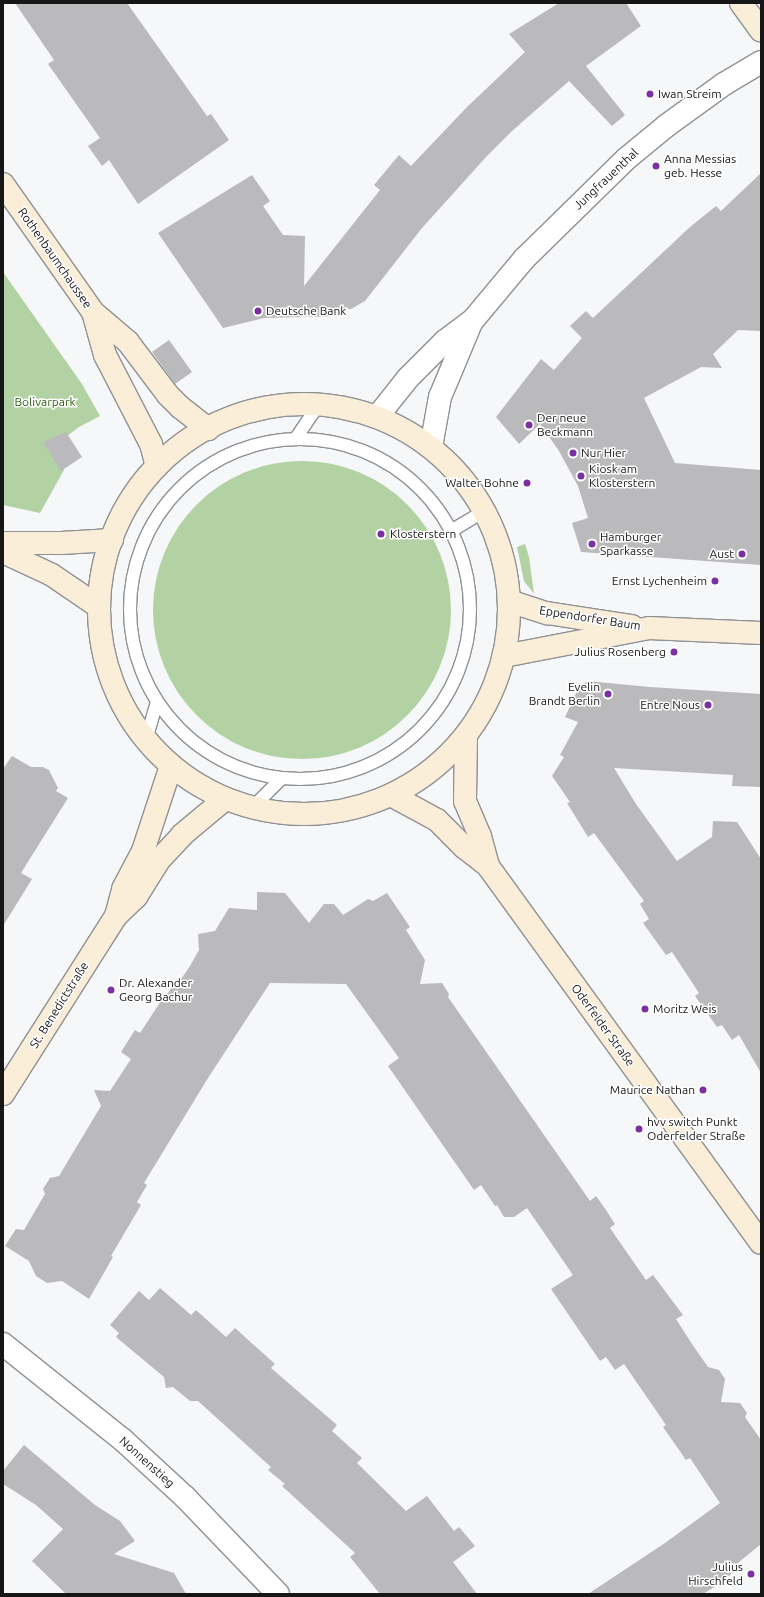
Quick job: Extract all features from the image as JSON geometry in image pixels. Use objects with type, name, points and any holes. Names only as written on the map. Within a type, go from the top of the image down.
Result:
[{"type":"main road","points":[[742,3],[761,31]]},
{"type":"main road","name":"Rothenbaumchaussee","points":[[3,184],[93,312],[128,342],[180,408],[208,429]]},
{"type":"main road","name":"Rothenbaumchaussee","points":[[93,312],[105,355],[151,444],[157,466]]},
{"type":"main road","points":[[319,404],[340,407],[377,417],[398,426],[432,447],[452,466],[484,511],[502,553],[509,600],[509,616],[504,656],[494,690],[481,714],[466,736],[433,770],[413,784],[365,806],[337,812],[308,815],[276,813],[252,808],[225,799],[197,784],[171,766],[146,740],[123,705],[110,677],[104,654],[99,606],[102,572],[120,518],[128,504],[157,466],[187,442],[208,429],[254,410],[276,406],[319,404]]},
{"type":"main road","points":[[3,543],[61,543],[112,540]]},
{"type":"main road","points":[[3,552],[52,575],[99,606]]},
{"type":"main road","name":"Eppendorfer Baum","points":[[509,600],[547,613],[649,628],[761,633]]},
{"type":"main road","name":"Eppendorfer Baum","points":[[504,656],[649,628]]},
{"type":"main road","name":"Oderfelder Straße","points":[[466,736],[465,801],[480,836],[488,866]]},
{"type":"main road","name":"St. Benedictstraße","points":[[116,916],[123,889],[145,844],[171,766]]},
{"type":"main road","name":"Oderfelder Straße","points":[[391,795],[437,820],[464,847],[488,866],[761,1243]]},
{"type":"main road","name":"St. Benedictstraße","points":[[3,1094],[116,916],[136,897],[159,860],[182,835],[225,799]]},
{"type":"street","name":"Jungfrauenthal","points":[[377,417],[408,378],[445,341],[473,320],[524,259],[626,159],[666,126],[724,84],[761,62]]},
{"type":"street","name":"Jungfrauenthal","points":[[432,447],[440,397],[457,354],[473,320]]},
{"type":"street","name":"Nonnenstieg","points":[[3,1344],[123,1440],[185,1497],[278,1594]]},
{"type":"lane","points":[[296,438],[319,404]]},
{"type":"lane","points":[[311,437],[348,444],[370,452],[387,461],[401,472],[433,502],[451,531],[458,550],[464,574],[469,624],[464,658],[459,676],[449,696],[425,728],[406,745],[381,760],[348,773],[314,778],[282,778],[240,769],[220,760],[179,727],[157,702],[150,690],[134,646],[130,617],[132,577],[146,535],[166,501],[199,470],[249,447],[296,438],[311,437]]},
{"type":"lane","points":[[451,531],[484,511]]},
{"type":"lane","points":[[146,740],[157,702]]},
{"type":"lane","points":[[252,808],[282,778]]},
{"type":"green space","name":"Bolivarpark","points":[[3,272],[82,384],[100,416],[79,427],[49,450],[64,470],[40,513],[3,505]]},
{"type":"green space","points":[[287,461],[317,461],[345,467],[372,478],[397,494],[418,515],[434,540],[445,567],[451,595],[449,639],[434,680],[418,705],[397,726],[372,742],[345,753],[317,759],[287,759],[259,753],[232,742],[207,726],[186,705],[170,680],[159,653],[153,625],[153,595],[159,567],[170,540],[186,515],[207,494],[232,478],[259,467]]},
{"type":"green space","points":[[525,544],[529,557],[534,594],[524,581],[517,547]]},
{"type":"building","points":[[15,3],[127,3],[207,116],[211,114],[229,140],[138,204],[109,160],[102,166],[88,146],[100,138],[48,64],[54,60]]},
{"type":"building","points":[[559,3],[626,3],[641,26],[586,66],[625,115],[612,126],[569,81],[512,131],[487,156],[422,228],[365,301],[351,309],[345,309],[345,316],[264,318],[223,328],[158,233],[252,175],[270,201],[263,206],[283,235],[305,236],[304,286],[380,190],[374,185],[399,155],[411,166],[467,107],[525,52],[509,34]]},
{"type":"building","points":[[761,173],[761,331],[738,330],[713,354],[722,368],[701,367],[644,398],[675,463],[761,470],[761,565],[581,552],[572,523],[588,518],[578,486],[559,451],[540,424],[519,444],[496,417],[541,359],[554,370],[582,338],[570,326],[586,311],[593,318],[690,227],[716,206],[721,211]]},
{"type":"building","points":[[169,340],[192,372],[175,384],[152,352]]},
{"type":"building","points":[[66,432],[82,457],[61,471],[43,442]]},
{"type":"building","points":[[587,681],[650,687],[761,694],[761,787],[732,786],[733,775],[614,768],[636,804],[677,861],[712,837],[713,821],[737,822],[761,859],[761,1073],[739,1035],[732,1040],[722,1025],[717,1027],[695,996],[699,993],[672,952],[666,955],[643,923],[649,919],[640,904],[644,901],[594,833],[588,837],[567,803],[570,802],[552,776],[564,757],[560,755],[578,722],[565,717],[577,691]]},
{"type":"building","points":[[12,756],[31,767],[43,767],[49,770],[58,788],[56,791],[68,798],[21,873],[32,879],[3,926],[3,769]]},
{"type":"building","points":[[257,892],[285,893],[309,923],[324,904],[334,904],[343,915],[368,899],[373,901],[387,893],[410,927],[406,930],[425,960],[420,984],[442,983],[449,994],[448,997],[590,1201],[596,1196],[606,1210],[615,1224],[610,1228],[646,1280],[653,1275],[683,1315],[676,1319],[692,1344],[708,1367],[719,1370],[725,1379],[721,1402],[740,1403],[747,1413],[745,1417],[761,1440],[761,1544],[733,1567],[731,1574],[716,1586],[703,1594],[588,1594],[665,1543],[720,1503],[690,1458],[686,1460],[663,1427],[666,1425],[624,1364],[615,1370],[606,1357],[600,1361],[551,1289],[573,1275],[527,1208],[514,1217],[504,1217],[497,1205],[495,1206],[481,1185],[474,1190],[388,1066],[399,1058],[346,984],[270,983],[208,1078],[144,1183],[147,1185],[137,1202],[141,1205],[111,1256],[113,1257],[89,1299],[62,1281],[47,1283],[36,1276],[29,1261],[5,1246],[16,1229],[24,1230],[45,1194],[43,1189],[50,1178],[59,1176],[101,1106],[94,1090],[110,1091],[131,1059],[121,1052],[135,1030],[140,1033],[161,1001],[163,1002],[174,983],[177,985],[190,966],[199,950],[198,934],[215,931],[229,908],[257,910]]},
{"type":"building","points":[[160,1288],[191,1315],[196,1310],[226,1337],[235,1328],[275,1364],[271,1368],[337,1425],[332,1431],[362,1458],[357,1463],[406,1511],[427,1496],[454,1531],[459,1527],[475,1546],[453,1562],[477,1594],[380,1594],[350,1557],[355,1553],[282,1486],[285,1484],[268,1470],[271,1467],[198,1401],[190,1401],[173,1387],[166,1388],[164,1377],[116,1337],[119,1333],[110,1325],[139,1291],[149,1300]]},
{"type":"building","points":[[24,1445],[95,1505],[120,1521],[135,1541],[114,1554],[174,1573],[186,1594],[66,1594],[32,1561],[63,1529],[36,1505],[3,1484],[3,1471]]},
{"type":"place","name":"Iwan Streim","points":[[650,94]]},
{"type":"place","name":"Anna Messias geb. Hesse","points":[[656,166]]},
{"type":"place","name":"Deutsche Bank","points":[[258,311]]},
{"type":"place","name":"Der neue Beckmann","points":[[529,425]]},
{"type":"place","name":"Nur Hier","points":[[573,453]]},
{"type":"place","name":"Kiosk am Klosterstern","points":[[581,476]]},
{"type":"place","name":"Walter Bohne","points":[[527,483]]},
{"type":"place","name":"Klosterstern","points":[[381,534]]},
{"type":"place","name":"Hamburger Sparkasse","points":[[592,544]]},
{"type":"place","name":"Aust","points":[[742,554]]},
{"type":"place","name":"Ernst Lychenheim","points":[[715,581]]},
{"type":"place","name":"Julius Rosenberg","points":[[674,652]]},
{"type":"place","name":"Evelin Brandt Berlin","points":[[608,694]]},
{"type":"place","name":"Entre Nous","points":[[708,705]]},
{"type":"place","name":"Dr. Alexander Georg Bachur","points":[[111,990]]},
{"type":"place","name":"Moritz Weis","points":[[645,1009]]},
{"type":"place","name":"Maurice Nathan","points":[[703,1090]]},
{"type":"place","name":"hvv switch Punkt Oderfelder Straße","points":[[639,1129]]},
{"type":"place","name":"Julius Hirschfeld","points":[[751,1574]]}]
